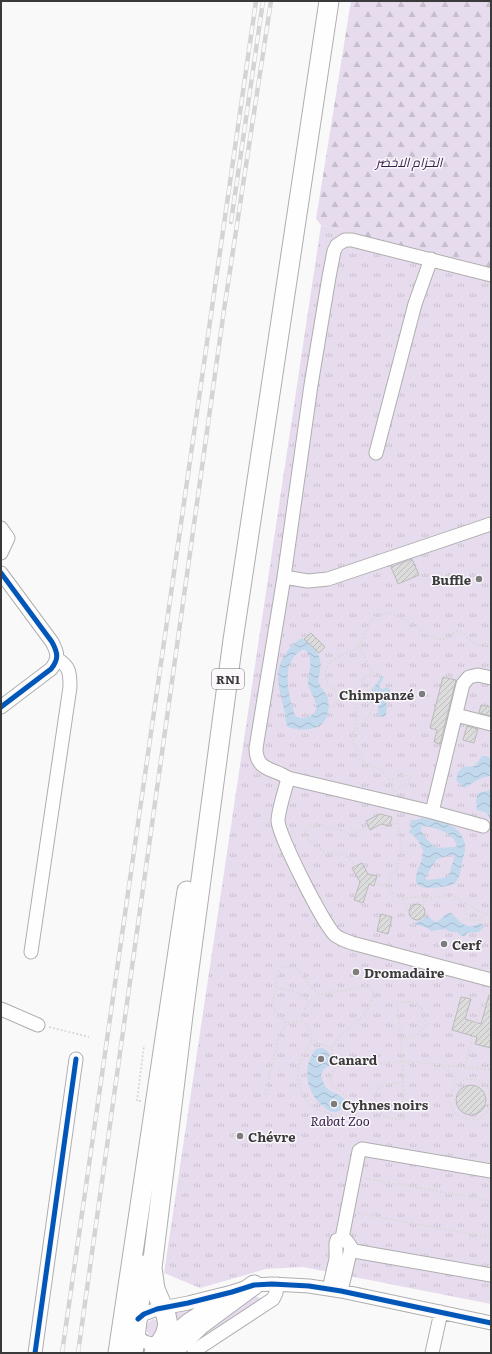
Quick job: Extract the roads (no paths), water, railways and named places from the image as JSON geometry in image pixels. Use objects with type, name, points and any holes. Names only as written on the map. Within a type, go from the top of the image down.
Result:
[{"type":"highway","name":"RN1","points":[[118,1353],[318,1]]},
{"type":"highway","name":"RN1","points":[[162,1350],[168,1325],[166,1315],[154,1289],[152,1268],[184,1006],[233,640],[329,1]]},
{"type":"highway","points":[[133,1353],[144,1251],[143,1214],[140,1202]]},
{"type":"highway","points":[[162,1350],[201,1324],[254,1285]]},
{"type":"street","points":[[483,826],[432,812],[395,798],[288,778],[262,766],[259,763],[256,754],[256,741],[284,577],[311,385],[334,252],[337,245],[345,240],[352,240],[491,274]]},
{"type":"street","points":[[376,453],[415,304],[431,259]]},
{"type":"street","points":[[284,577],[308,581],[328,579],[491,524]]},
{"type":"street","points":[[1,528],[8,538],[1,554]]},
{"type":"street","points":[[1,573],[52,642],[57,652],[55,664],[44,675],[1,707]]},
{"type":"street","points":[[31,952],[70,687],[70,676],[67,668],[63,662],[57,659]]},
{"type":"street","points":[[432,812],[463,684],[469,677],[478,675],[491,678]]},
{"type":"street","points":[[456,715],[491,724]]},
{"type":"street","points":[[288,778],[278,821],[279,827],[288,851],[328,925],[336,935],[352,943],[491,980]]},
{"type":"street","points":[[1,1009],[38,1025]]},
{"type":"street","points":[[35,1353],[76,1059]]},
{"type":"street","points":[[335,1290],[346,1244],[359,1151],[362,1148],[491,1172]]},
{"type":"street","points":[[346,1244],[491,1275]]},
{"type":"street","points":[[232,1292],[194,1316],[162,1350],[156,1344],[142,1341],[137,1327],[147,1313],[232,1292],[254,1285],[277,1284],[309,1286],[335,1290],[491,1323]]},
{"type":"street","points":[[194,1351],[273,1299],[276,1293],[277,1284]]},
{"type":"street","points":[[432,1353],[441,1312]]},
{"type":"water","points":[[302,638],[314,648],[319,656],[321,665],[319,683],[328,699],[329,709],[327,717],[323,722],[312,729],[304,730],[288,727],[278,679],[279,668],[283,658],[289,648]],"holes":[[[302,650],[305,650],[310,657],[308,683],[315,702],[316,710],[313,714],[306,718],[300,718],[295,716],[290,699],[288,671],[290,663],[295,656]]]},
{"type":"water","points":[[382,676],[384,677],[379,687],[382,689],[388,687],[391,692],[384,701],[387,704],[386,715],[384,717],[378,716],[379,694],[371,689]]},
{"type":"water","points":[[482,756],[491,758],[491,776],[480,779],[464,788],[456,780],[458,772],[463,767],[475,766]]},
{"type":"water","points":[[491,790],[491,822],[487,813],[477,810],[476,800],[478,793]]},
{"type":"water","points":[[422,818],[449,824],[459,832],[463,838],[465,852],[460,873],[455,883],[444,887],[425,888],[418,885],[416,882],[423,851],[416,838],[409,833],[409,830],[412,829],[410,824],[411,820]],"holes":[[[424,826],[444,831],[452,837],[457,845],[455,847],[436,847],[426,838],[423,833],[421,827]],[[454,855],[454,858],[449,875],[444,878],[426,879],[426,876],[437,859]]]},
{"type":"water","points":[[448,913],[451,913],[460,922],[467,926],[480,923],[484,927],[479,932],[467,933],[465,936],[461,936],[457,932],[450,932],[445,929],[431,931],[413,923],[422,920],[426,916],[437,922]]},
{"type":"water","points":[[322,1048],[328,1051],[330,1058],[329,1066],[325,1068],[321,1074],[325,1087],[339,1095],[347,1102],[347,1106],[336,1112],[328,1110],[318,1101],[313,1095],[308,1080],[308,1063],[311,1056],[316,1049]]},
{"type":"railway","points":[[62,1353],[256,1]]},
{"type":"railway","points":[[231,222],[263,1]]},
{"type":"railway","points":[[78,1353],[224,310],[271,1]]},
{"type":"place","name":"Buffle","points":[[479,579]]},
{"type":"place","name":"Chimpanzé","points":[[422,694]]},
{"type":"place","name":"Cerf","points":[[444,944]]},
{"type":"place","name":"Dromadaire","points":[[356,972]]},
{"type":"place","name":"Canard","points":[[321,1059]]},
{"type":"place","name":"Cyhnes noirs","points":[[334,1104]]},
{"type":"place","name":"Chévre","points":[[240,1136]]},
{"type":"park label","name":"الحزام الاخضر","points":[[409,161]]},
{"type":"park label","name":"Rabat Zoo","points":[[340,1120]]}]
